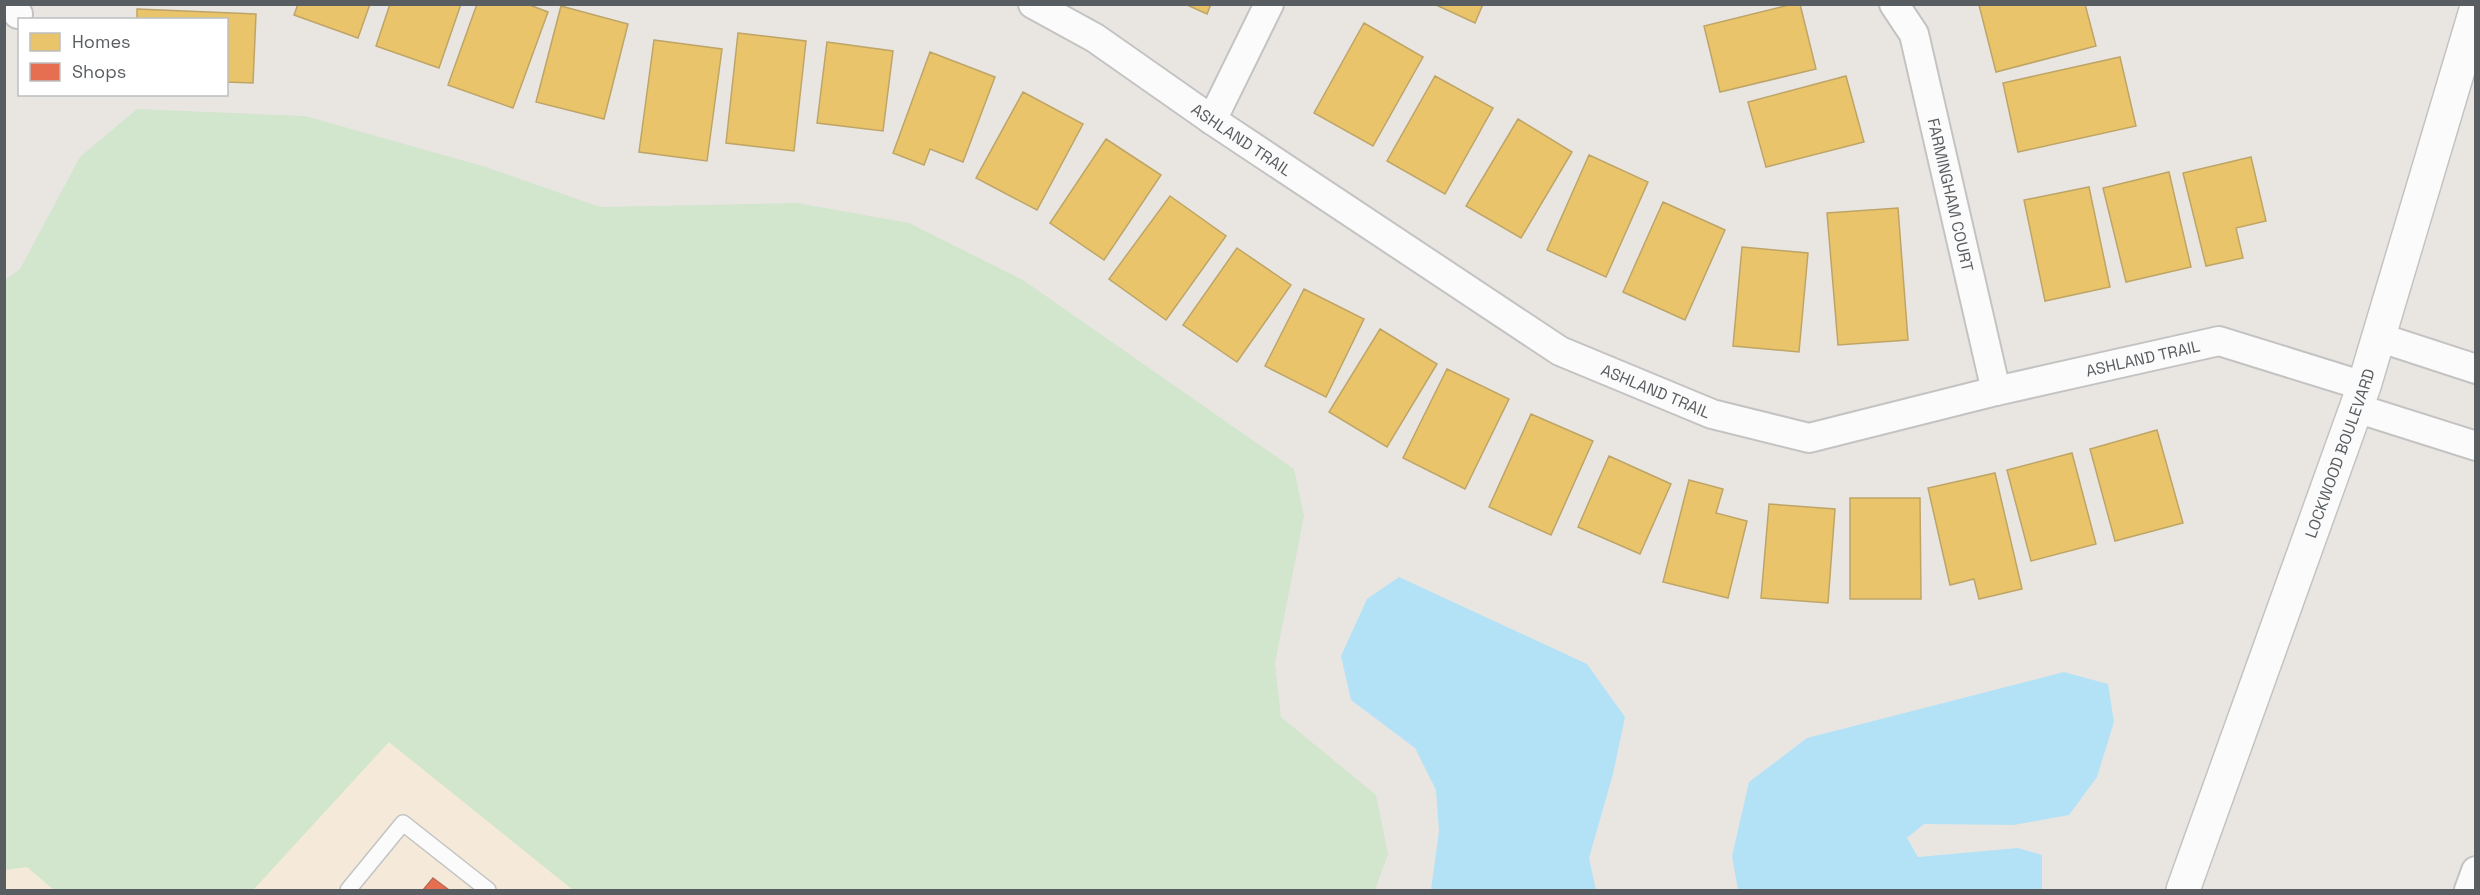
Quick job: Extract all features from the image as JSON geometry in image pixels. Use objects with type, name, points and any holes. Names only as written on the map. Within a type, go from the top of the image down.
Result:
[{"type":"street","name":"ASHLAND TRAIL","points":[[1033,4],[1095,38],[1212,120],[1560,351],[1712,414],[1809,438],[1996,391],[2219,341],[2475,446]]},
{"type":"street","points":[[1212,120],[1269,4]]},
{"type":"street","name":"FARMINGHAM COURT","points":[[1894,4],[1914,34],[1996,391]]},
{"type":"street","name":"LOCKWOOD BOULEVARD","points":[[2183,891],[2360,397],[2475,10]]},
{"type":"street","points":[[2378,337],[2475,369]]},
{"type":"street","points":[[2469,891],[2475,871]]},
{"type":"lane","points":[[348,891],[403,823],[488,891]]},
{"type":"shaded area","points":[[389,742],[573,890],[253,890]]},
{"type":"shaded area","points":[[27,867],[54,890],[5,890],[4,870]]},
{"type":"green space","points":[[137,109],[305,116],[486,167],[600,207],[797,203],[909,223],[1023,280],[1294,469],[1304,516],[1275,663],[1281,717],[1376,795],[1388,854],[1375,890],[573,890],[389,742],[253,890],[54,890],[27,867],[5,870],[5,280],[20,269],[80,157]]},
{"type":"water","points":[[1399,577],[1587,664],[1625,717],[1613,774],[1589,858],[1596,890],[1431,890],[1439,831],[1436,790],[1415,748],[1351,700],[1341,656],[1367,599]]},
{"type":"water","points":[[2064,672],[2108,684],[2114,722],[2097,777],[2069,815],[2014,825],[1924,824],[1907,838],[1918,857],[2018,848],[2042,855],[2042,890],[1738,890],[1732,856],[1749,782],[1807,738]]},
{"type":"building: Homes","points":[[298,4],[370,4],[358,38],[294,15]]},
{"type":"building: Homes","points":[[390,4],[461,4],[439,68],[376,46]]},
{"type":"building: Homes","points":[[477,4],[527,4],[548,12],[513,108],[448,85]]},
{"type":"building: Homes","points":[[1185,4],[1211,4],[1207,14]]},
{"type":"building: Homes","points":[[1434,4],[1483,4],[1475,23]]},
{"type":"building: Homes","points":[[1800,4],[1816,69],[1720,92],[1704,26]]},
{"type":"building: Homes","points":[[2085,4],[2096,46],[1996,72],[1979,5]]},
{"type":"building: Homes","points":[[561,6],[628,24],[604,119],[536,102]]},
{"type":"building: Homes","points":[[137,9],[256,14],[253,83],[228,82],[228,18],[137,18]]},
{"type":"building: Homes","points":[[1364,23],[1423,57],[1373,146],[1314,113]]},
{"type":"building: Homes","points":[[738,33],[806,41],[794,151],[726,143]]},
{"type":"building: Homes","points":[[654,40],[722,49],[707,161],[639,152]]},
{"type":"building: Homes","points":[[827,42],[893,51],[883,131],[817,123]]},
{"type":"building: Homes","points":[[930,52],[995,77],[963,162],[930,149],[924,165],[893,153]]},
{"type":"building: Homes","points":[[2120,57],[2136,126],[2018,152],[2003,83]]},
{"type":"building: Homes","points":[[1435,76],[1493,108],[1445,194],[1387,161]]},
{"type":"building: Homes","points":[[1846,76],[1864,142],[1766,167],[1748,102]]},
{"type":"building: Homes","points":[[1023,92],[1083,124],[1037,210],[976,178]]},
{"type":"building: Homes","points":[[1518,119],[1572,152],[1521,238],[1466,206]]},
{"type":"building: Homes","points":[[1106,139],[1161,175],[1104,260],[1050,223]]},
{"type":"building: Homes","points":[[1589,155],[1648,182],[1606,277],[1547,250]]},
{"type":"building: Homes","points":[[2251,157],[2266,221],[2236,228],[2243,258],[2206,266],[2183,173]]},
{"type":"building: Homes","points":[[2169,172],[2191,267],[2126,282],[2103,188]]},
{"type":"building: Homes","points":[[2089,187],[2110,287],[2045,301],[2024,200]]},
{"type":"building: Homes","points":[[1170,196],[1226,236],[1166,320],[1109,279]]},
{"type":"building: Homes","points":[[1663,202],[1725,230],[1685,320],[1623,292]]},
{"type":"building: Homes","points":[[1898,208],[1908,340],[1838,345],[1827,213]]},
{"type":"building: Homes","points":[[1742,247],[1808,253],[1799,352],[1733,346]]},
{"type":"building: Homes","points":[[1237,248],[1291,285],[1237,362],[1183,325]]},
{"type":"building: Homes","points":[[1304,289],[1364,319],[1326,397],[1265,366]]},
{"type":"building: Homes","points":[[1380,329],[1437,364],[1387,447],[1329,412]]},
{"type":"building: Homes","points":[[1447,369],[1509,399],[1465,489],[1403,458]]},
{"type":"building: Homes","points":[[1531,414],[1593,441],[1551,535],[1489,507]]},
{"type":"building: Homes","points":[[2157,430],[2183,523],[2115,541],[2090,449]]},
{"type":"building: Homes","points":[[2072,453],[2096,544],[2031,561],[2007,470]]},
{"type":"building: Homes","points":[[1609,456],[1671,484],[1640,554],[1578,527]]},
{"type":"building: Homes","points":[[1995,473],[2022,589],[1979,599],[1974,579],[1950,585],[1928,488]]},
{"type":"building: Homes","points":[[1689,480],[1723,489],[1716,513],[1747,521],[1728,598],[1663,582]]},
{"type":"building: Homes","points":[[1850,498],[1920,498],[1921,599],[1850,599]]},
{"type":"building: Homes","points":[[1769,504],[1835,509],[1828,603],[1761,598]]},
{"type":"building: Shops","points":[[433,878],[449,890],[423,890]]}]
